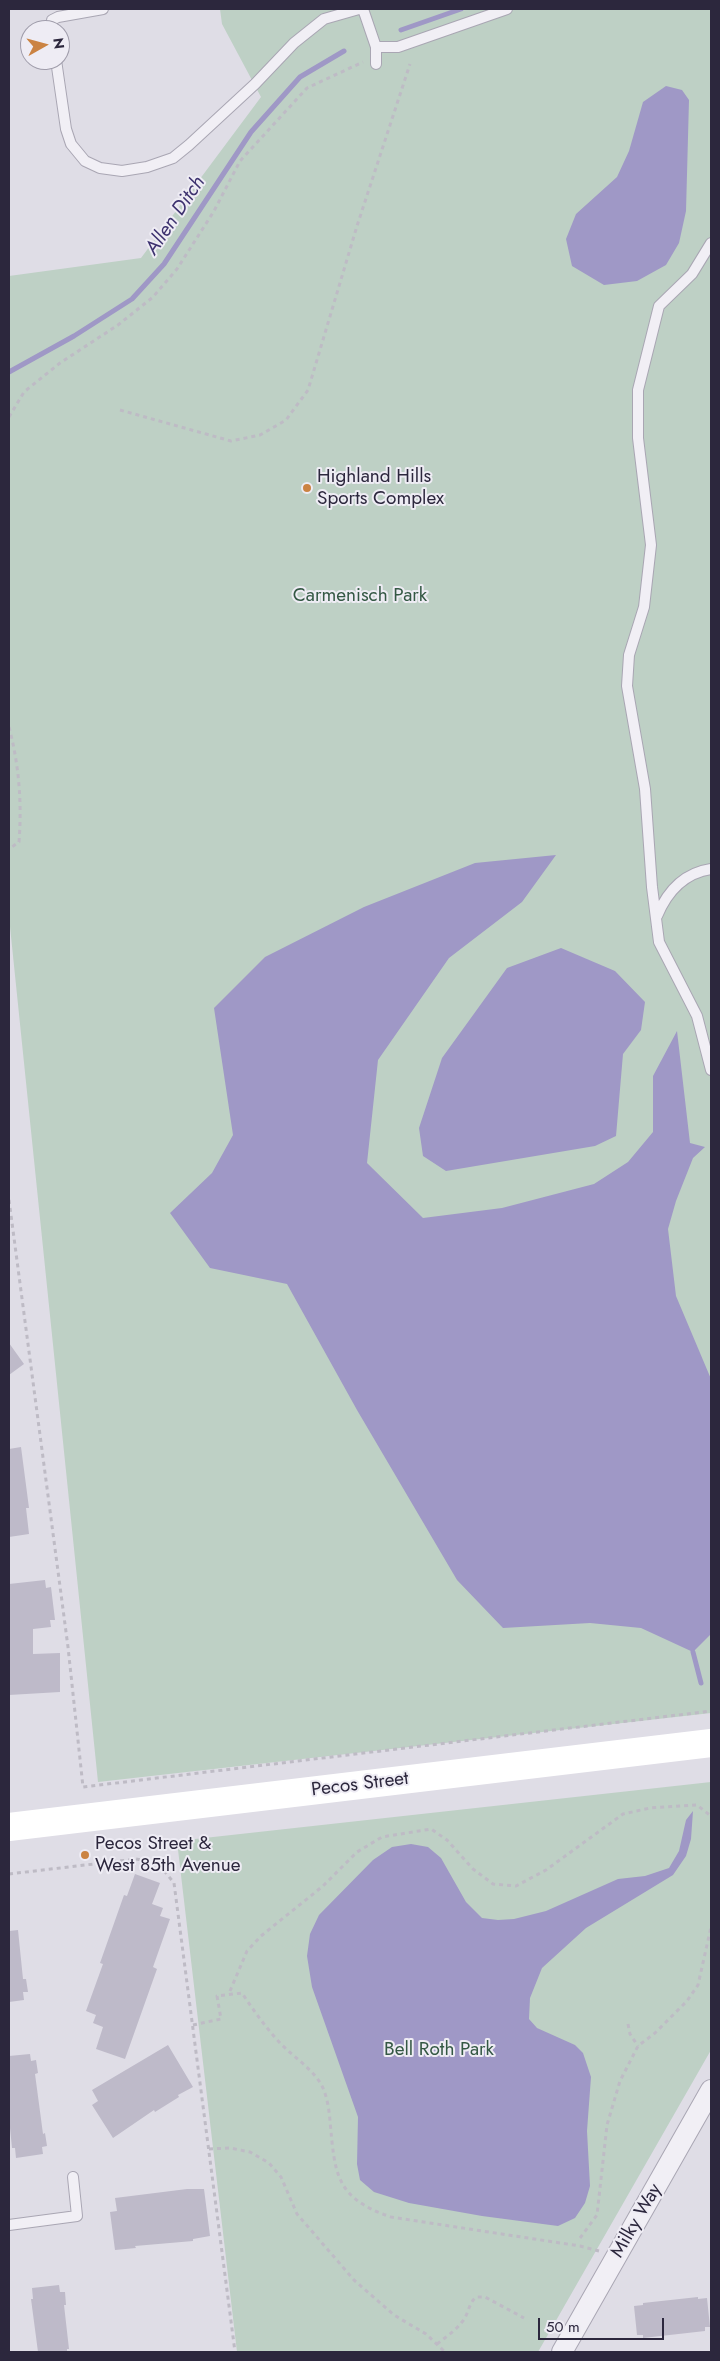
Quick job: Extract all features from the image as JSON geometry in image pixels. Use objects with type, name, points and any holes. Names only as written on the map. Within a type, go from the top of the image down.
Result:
[{"type":"main road","name":"Pecos Street","points":[[9,1827],[711,1743]]},
{"type":"street","name":"Milky Way","points":[[562,2352],[711,2090]]},
{"type":"lane","points":[[52,20],[58,17],[103,9]]},
{"type":"lane","points":[[57,70],[66,128],[71,144],[85,161],[100,168],[122,171],[147,167],[173,158],[189,145],[255,84],[294,43],[324,19],[359,9]]},
{"type":"lane","points":[[363,9],[377,55],[508,9]]},
{"type":"lane","points":[[711,243],[692,274],[658,306],[638,390],[638,438],[651,545],[644,607],[629,655],[627,686],[645,789],[659,942],[697,1016],[711,1070]]},
{"type":"lane","points":[[656,917],[664,899],[676,885],[711,869]]},
{"type":"lane","points":[[9,2226],[77,2216],[73,2178]]},
{"type":"path","points":[[9,417],[24,392],[60,363],[118,324],[152,297],[177,269],[214,211],[240,161],[307,88],[377,55]]},
{"type":"path","points":[[120,410],[231,441],[260,436],[286,420],[308,390],[356,226],[410,64]]},
{"type":"path","points":[[9,727],[17,758],[22,810],[19,842],[9,849]]},
{"type":"path","points":[[9,1200],[68,1647],[83,1788],[711,1711]]},
{"type":"path","points":[[230,1990],[248,1951],[261,1936],[323,1886],[357,1852],[382,1837],[430,1829],[447,1840],[473,1869],[493,1884],[516,1886],[546,1870],[623,1814],[650,1808],[697,1805],[711,1816]]},
{"type":"path","points":[[9,1874],[136,1859],[158,1863],[174,1882],[235,2352]]},
{"type":"path","points":[[580,2238],[597,2215],[607,2125],[620,2081],[638,2046],[655,2033],[680,2008],[698,1985],[711,1927]]},
{"type":"path","points":[[192,2025],[221,2019],[217,1996],[242,1993],[281,2044],[313,2072],[322,2087],[328,2104],[334,2165],[341,2183],[353,2198],[369,2210],[391,2217],[580,2246],[616,2256]]},
{"type":"path","points":[[628,2024],[630,2034],[638,2046]]},
{"type":"path","points":[[209,2149],[230,2148],[250,2152],[269,2163],[281,2177],[297,2214],[354,2280],[394,2315],[437,2344],[445,2352]]},
{"type":"path","points":[[437,2344],[462,2322],[471,2302],[476,2297],[485,2297],[524,2318]]},
{"type":"green space","name":"Carmenisch Park","points":[[220,9],[711,9],[711,1713],[98,1782],[9,917],[9,276],[141,258],[261,97],[222,24]]},
{"type":"green space","name":"Bell Roth Park","points":[[711,1782],[711,2050],[538,2352],[237,2352],[177,1841]]},
{"type":"shaded area","points":[[666,86],[682,90],[689,100],[686,211],[679,243],[666,265],[637,281],[604,285],[572,266],[566,239],[576,214],[617,177],[629,151],[643,102]]},
{"type":"shaded area","points":[[556,855],[522,902],[449,958],[378,1060],[367,1163],[423,1218],[502,1208],[594,1184],[628,1162],[653,1132],[653,1076],[677,1031],[690,1143],[705,1147],[693,1158],[676,1201],[668,1229],[676,1296],[711,1379],[711,1634],[693,1652],[641,1628],[590,1623],[503,1628],[457,1580],[357,1410],[287,1284],[210,1268],[170,1213],[212,1173],[233,1135],[214,1008],[265,957],[364,907],[475,863]]},
{"type":"shaded area","points":[[561,948],[615,971],[645,1002],[641,1030],[623,1054],[616,1136],[595,1146],[446,1171],[423,1156],[419,1128],[442,1058],[507,968]]},
{"type":"shaded area","points":[[693,1811],[691,1839],[686,1856],[673,1875],[586,1928],[542,1968],[530,1998],[529,2019],[537,2028],[575,2045],[583,2053],[591,2077],[587,2131],[590,2186],[585,2203],[575,2218],[558,2226],[482,2216],[409,2203],[374,2192],[360,2180],[357,2164],[358,2117],[312,1987],[307,1956],[310,1934],[319,1915],[373,1860],[392,1847],[411,1844],[428,1847],[441,1858],[466,1902],[482,1918],[514,1919],[546,1911],[618,1879],[645,1876],[669,1868],[679,1851],[686,1820]]},
{"type":"building","points":[[9,1343],[24,1364],[9,1375]]},
{"type":"building","points":[[21,1447],[29,1508],[26,1508],[29,1534],[9,1537],[9,1449]]},
{"type":"building","points":[[45,1580],[46,1588],[51,1587],[55,1620],[50,1620],[51,1627],[33,1629],[33,1654],[60,1653],[60,1692],[9,1695],[9,1584]]},
{"type":"building","points":[[135,1874],[160,1883],[152,1904],[163,1908],[160,1916],[170,1919],[153,1967],[157,1969],[125,2059],[96,2049],[103,2027],[93,2023],[96,2015],[86,2011],[103,1964],[100,1963],[124,1895],[127,1896]]},
{"type":"building","points":[[18,1930],[23,1979],[26,1979],[28,1992],[23,1992],[24,2000],[9,2002],[9,1931]]},
{"type":"building","points":[[168,2045],[193,2087],[178,2095],[179,2097],[155,2112],[154,2110],[113,2138],[92,2105],[98,2101],[92,2090]]},
{"type":"building","points":[[30,2054],[31,2061],[36,2060],[38,2073],[35,2074],[43,2134],[45,2133],[47,2146],[42,2147],[43,2154],[16,2158],[15,2148],[12,2148],[9,2118],[9,2056]]},
{"type":"building","points":[[187,2189],[204,2189],[210,2236],[193,2239],[193,2241],[135,2246],[136,2248],[115,2250],[110,2212],[117,2211],[115,2198]]},
{"type":"building","points":[[59,2285],[60,2292],[65,2292],[66,2305],[64,2305],[69,2349],[67,2349],[67,2352],[38,2352],[31,2299],[33,2299],[32,2288]]},
{"type":"building","points":[[698,2297],[698,2299],[707,2298],[710,2327],[705,2327],[705,2331],[643,2338],[643,2335],[637,2335],[634,2306],[643,2305],[643,2303]]},
{"type":"waterway","name":"Allen Ditch","points":[[401,30],[461,9]]},
{"type":"waterway","name":"Allen Ditch","points":[[9,372],[74,336],[132,299],[164,264],[251,132],[300,77],[344,51]]},
{"type":"waterway","points":[[693,1652],[701,1683]]},
{"type":"place","name":"Highland Hills Sports Complex","points":[[307,488]]},
{"type":"place","name":"Pecos Street & West 85th Avenue","points":[[85,1855]]}]
